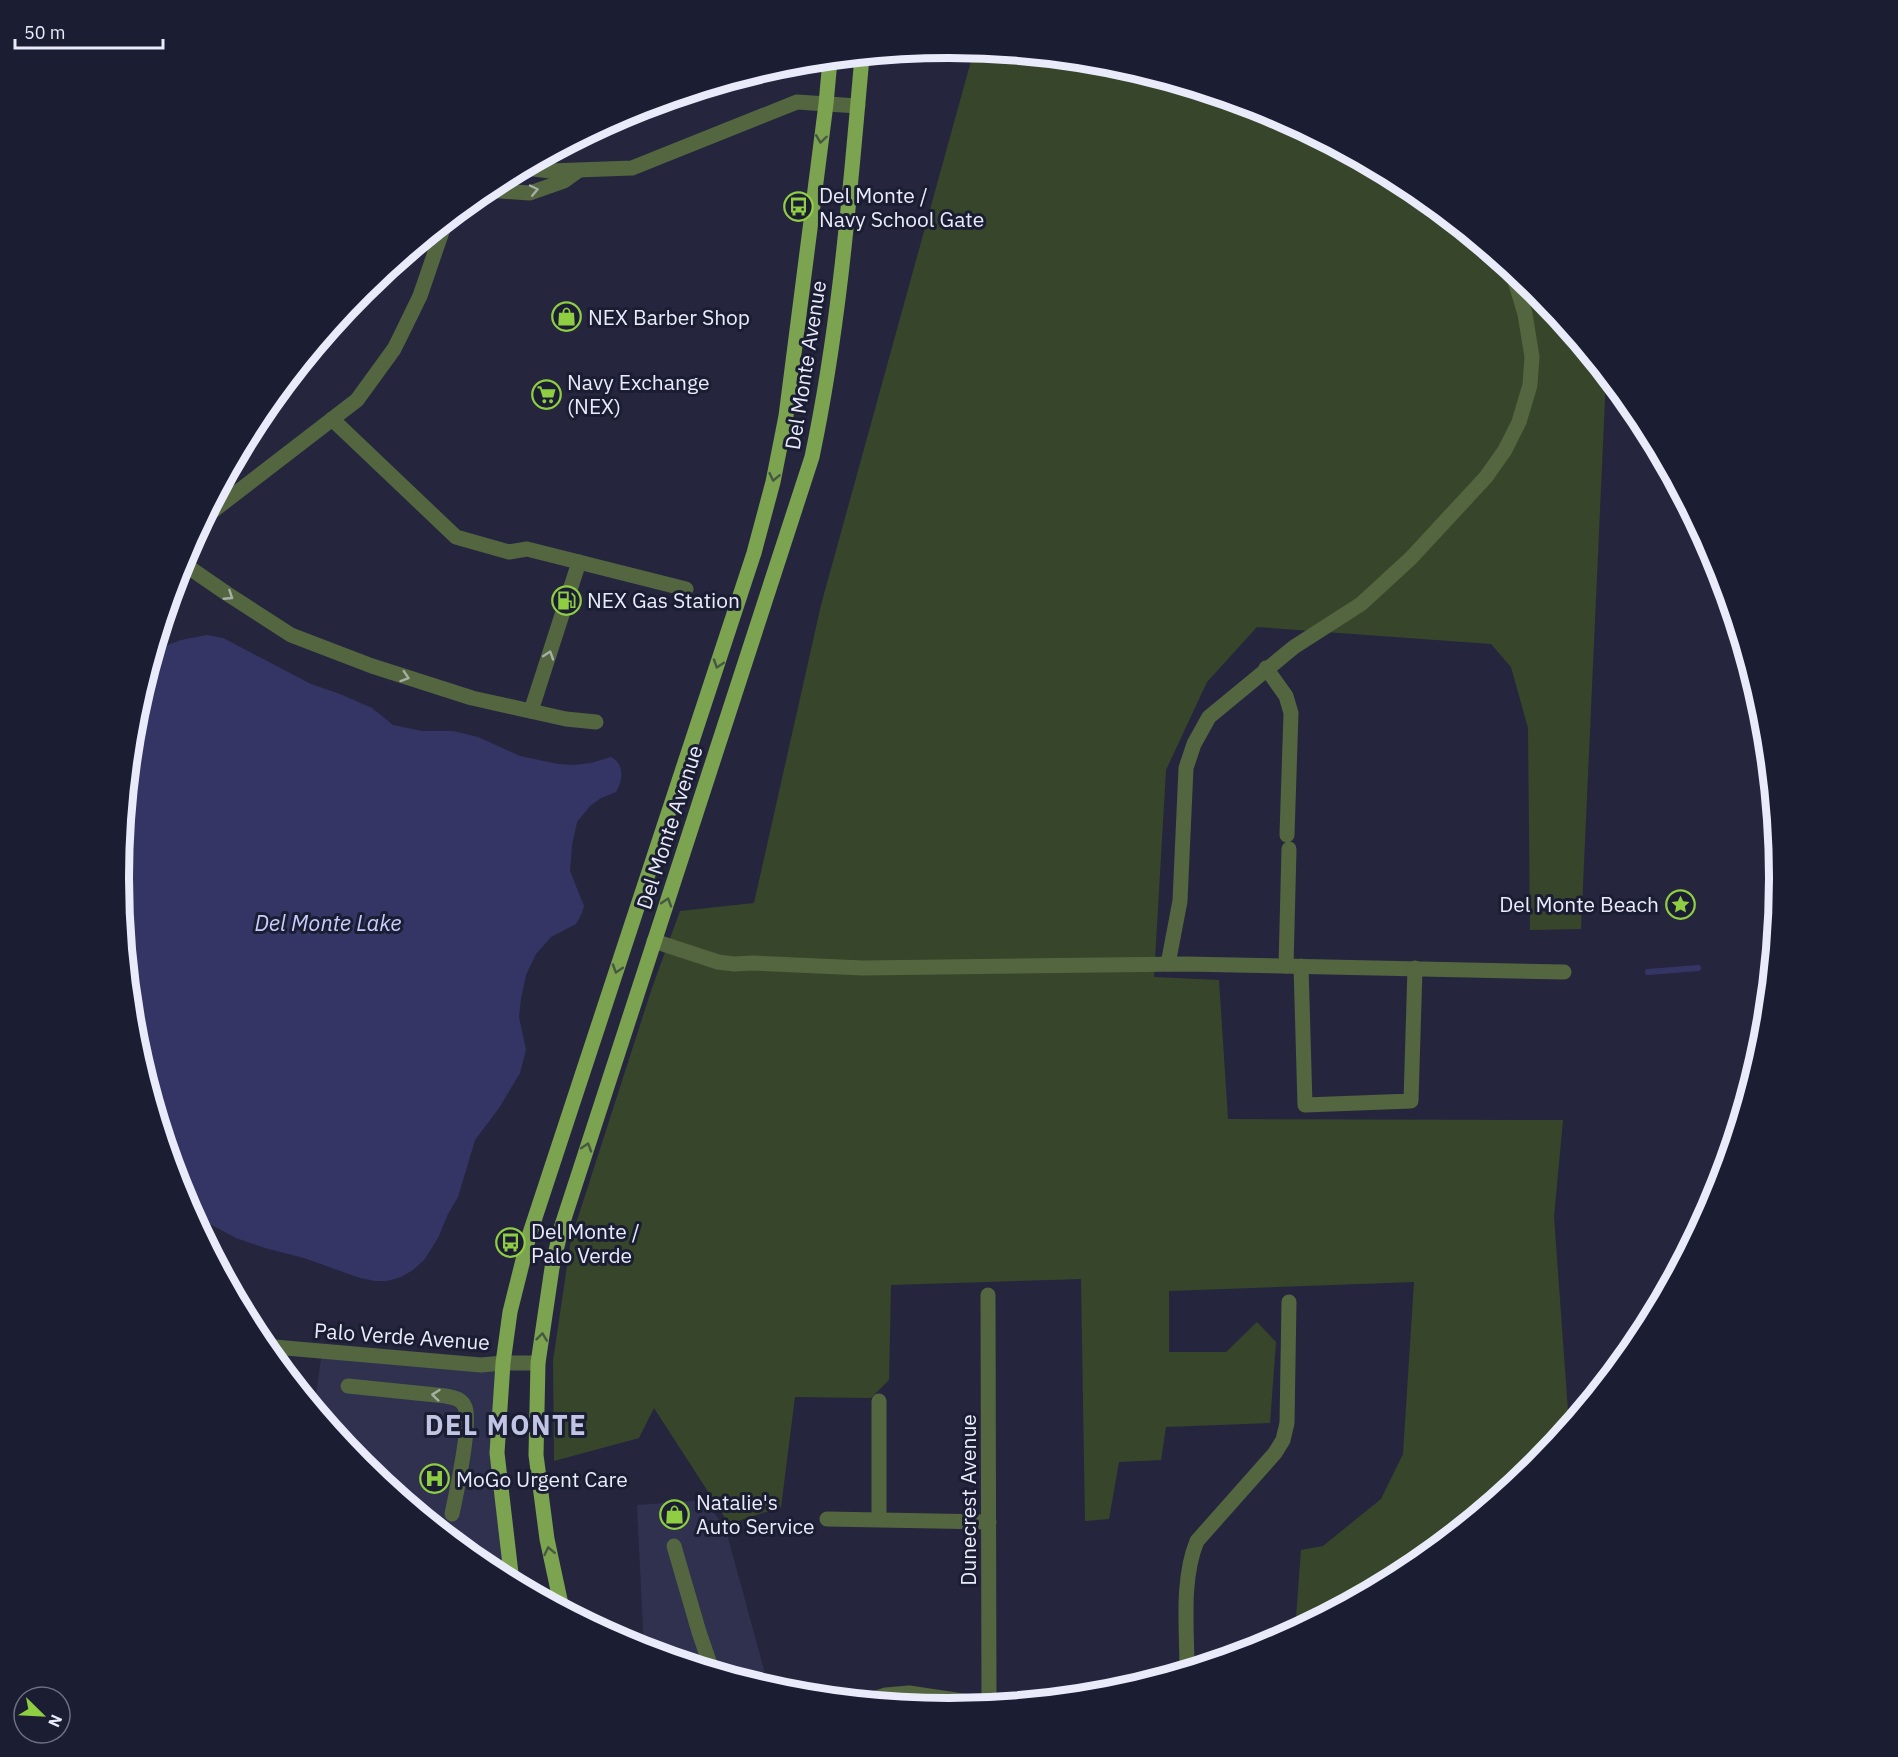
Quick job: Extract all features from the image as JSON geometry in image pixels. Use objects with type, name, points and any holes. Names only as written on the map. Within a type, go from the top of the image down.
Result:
[{"type":"main road","name":"Del Monte Avenue","points":[[560,1600],[547,1539],[536,1455],[538,1363],[552,1268],[562,1225],[812,457],[825,397],[834,332],[861,64]]},
{"type":"main road","name":"Del Monte Avenue","points":[[511,1571],[497,1453],[503,1363],[510,1312],[529,1236],[714,677],[754,553],[773,482],[786,416],[829,68]]},
{"type":"street","points":[[537,169],[578,171],[632,168],[797,102],[858,106]]},
{"type":"street","points":[[503,191],[530,192],[564,181],[578,171]]},
{"type":"street","points":[[219,506],[357,400],[394,349],[420,296],[440,236]]},
{"type":"street","points":[[1168,964],[1180,901],[1186,768],[1194,744],[1209,717],[1294,647],[1361,604],[1426,542],[1486,477],[1505,450],[1519,422],[1530,386],[1532,357],[1525,314],[1517,288]]},
{"type":"street","points":[[332,419],[456,537],[508,552],[527,549],[686,589]]},
{"type":"street","points":[[531,711],[579,562]]},
{"type":"street","points":[[190,568],[291,635],[372,666],[472,698],[566,719],[596,722]]},
{"type":"street","points":[[1266,668],[1286,696],[1291,713],[1288,842],[1294,966],[1305,1105],[1411,1101],[1415,968]]},
{"type":"street","points":[[654,941],[718,962],[734,964],[863,968],[1168,964],[1564,972]]},
{"type":"street","name":"Dunecrest Avenue","points":[[988,1295],[989,1697]]},
{"type":"street","points":[[1187,1663],[1187,1574],[1190,1557],[1197,1541],[1275,1453],[1283,1440],[1287,1424],[1289,1302]]},
{"type":"street","name":"Palo Verde Avenue","points":[[276,1347],[481,1365],[538,1363]]},
{"type":"street","points":[[348,1386],[446,1396],[459,1399],[464,1405],[467,1412],[466,1428],[452,1514]]},
{"type":"street","points":[[879,1401],[879,1519]]},
{"type":"street","points":[[827,1519],[989,1522]]},
{"type":"street","points":[[674,1546],[709,1663]]},
{"type":"street","points":[[884,1696],[909,1693],[941,1698]]},
{"type":"shaded area","points":[[322,1352],[503,1363],[497,1453],[511,1571],[450,1529],[408,1495],[369,1458],[315,1399]]},
{"type":"shaded area","points":[[704,1500],[725,1527],[766,1678],[685,1655],[643,1639],[637,1505]]},
{"type":"green space","points":[[972,59],[1056,66],[1109,74],[1161,86],[1213,102],[1312,143],[1359,168],[1405,197],[1490,262],[1566,338],[1606,387],[1581,929],[1530,930],[1528,728],[1511,667],[1491,644],[1257,627],[1207,682],[1166,770],[1154,977],[1219,980],[1228,1119],[1563,1120],[1554,1217],[1568,1416],[1490,1495],[1448,1529],[1359,1589],[1312,1614],[1296,1621],[1301,1550],[1323,1546],[1381,1499],[1403,1454],[1414,1282],[1169,1291],[1169,1352],[1226,1352],[1257,1322],[1276,1342],[1270,1423],[1166,1427],[1161,1460],[1119,1462],[1109,1519],[1085,1521],[1081,1279],[891,1285],[889,1380],[871,1398],[795,1397],[781,1507],[729,1524],[654,1408],[639,1438],[554,1461],[553,1361],[571,1239],[652,988],[680,911],[754,903],[821,605]]},
{"type":"water","name":"Del Monte Lake","points":[[207,635],[223,638],[311,684],[372,708],[393,725],[422,731],[453,731],[478,737],[520,756],[558,764],[591,763],[611,757],[621,768],[620,782],[616,792],[601,798],[590,806],[577,822],[570,871],[584,906],[582,913],[576,924],[551,937],[536,954],[526,975],[519,1017],[526,1050],[520,1073],[499,1108],[475,1140],[458,1197],[438,1238],[424,1260],[401,1277],[387,1281],[360,1278],[304,1258],[236,1238],[205,1222],[191,1192],[173,1142],[157,1091],[136,986],[129,878],[136,771],[145,719],[163,647],[181,640]]},
{"type":"waterway","points":[[1648,972],[1698,968]]},
{"type":"place","name":"Del Monte / Navy School Gate","points":[[798,207]]},
{"type":"place","name":"NEX Barber Shop","points":[[567,317]]},
{"type":"place","name":"Navy Exchange (NEX)","points":[[546,394]]},
{"type":"place","name":"NEX Gas Station","points":[[566,600]]},
{"type":"place","name":"Del Monte Beach","points":[[1680,904]]},
{"type":"place","name":"Del Monte / Palo Verde","points":[[510,1243]]},
{"type":"place","name":"MoGo Urgent Care","points":[[435,1479]]},
{"type":"place","name":"Natalie's Auto Service","points":[[675,1514]]},
{"type":"district","name":"DEL MONTE","points":[[506,1424]]}]
